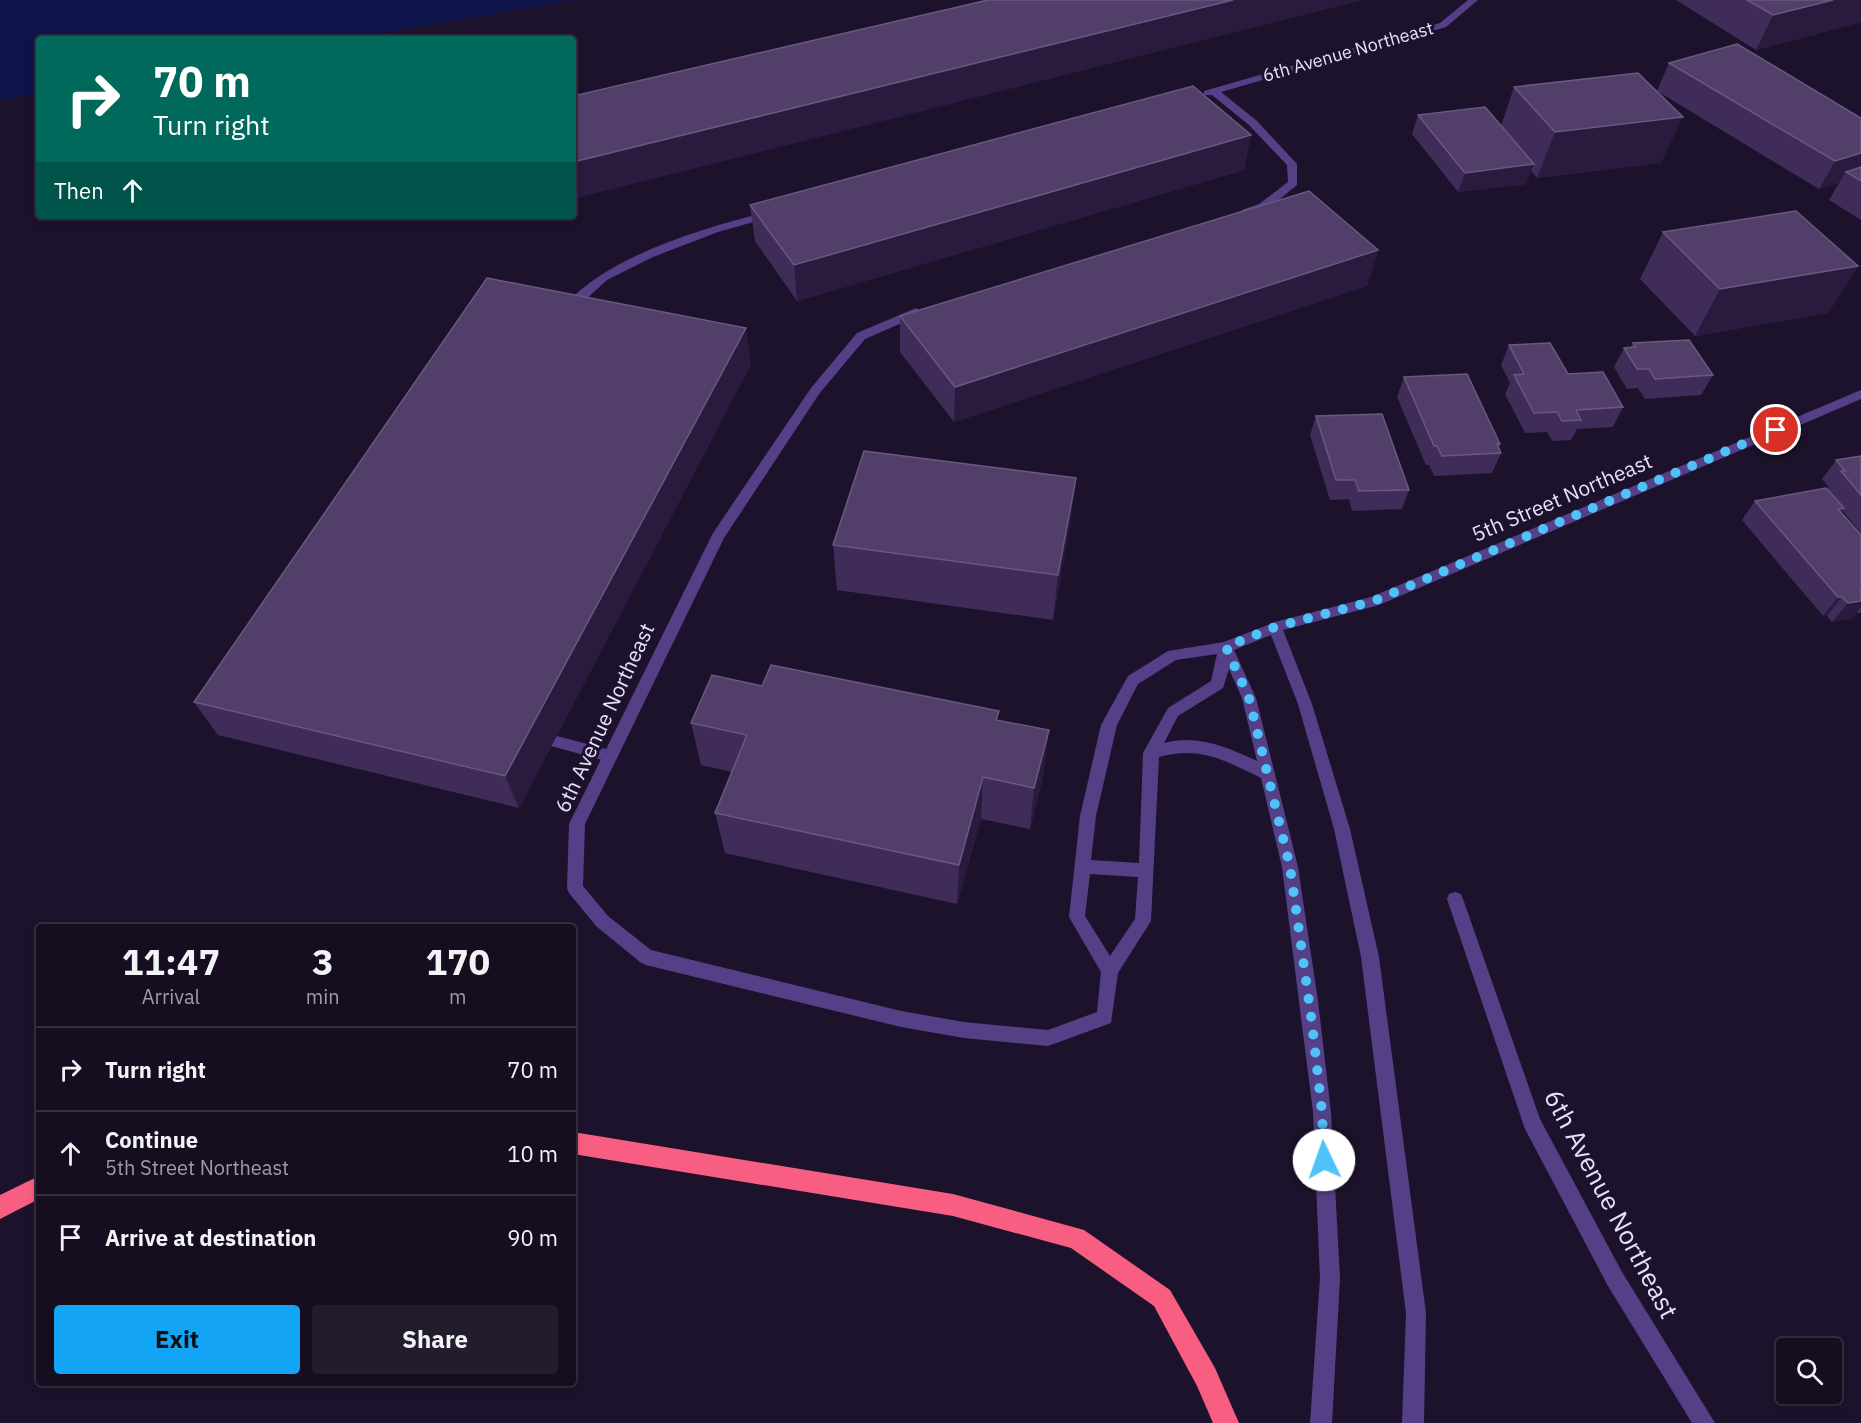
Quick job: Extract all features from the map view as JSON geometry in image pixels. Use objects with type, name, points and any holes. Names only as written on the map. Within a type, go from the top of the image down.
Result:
[{"type":"highway","points":[[576,1143],[953,1205],[1076,1238],[1162,1298],[1206,1377],[1226,1423]]},
{"type":"highway","points":[[0,1207],[36,1189]]},
{"type":"street","name":"6th Avenue Northeast","points":[[1191,97],[1443,25],[1474,0]]},
{"type":"street","points":[[1214,91],[1253,123],[1292,164],[1293,183],[1263,206],[1229,218]]},
{"type":"street","points":[[560,317],[603,278],[649,255],[714,230],[782,211]]},
{"type":"street","name":"6th Avenue Northeast","points":[[928,309],[861,336],[815,391],[718,536],[577,824],[575,888],[602,921],[646,957],[901,1018],[964,1030],[1048,1038],[1105,1017],[1110,971],[1143,921],[1147,871],[1150,753],[1173,712],[1218,684],[1226,647]]},
{"type":"street","name":"5th Street Northeast","points":[[1110,971],[1077,917],[1088,816],[1109,725],[1133,680],[1173,655],[1226,647],[1275,627],[1374,601],[1861,394]]},
{"type":"street","points":[[1275,627],[1305,704],[1342,829],[1370,957],[1416,1313],[1413,1423]]},
{"type":"street","points":[[1226,647],[1249,698],[1290,867],[1322,1112],[1330,1278],[1321,1423]]},
{"type":"street","points":[[520,733],[610,756]]},
{"type":"street","points":[[1150,753],[1180,745],[1220,751],[1268,774]]},
{"type":"street","points":[[1082,866],[1147,871]]},
{"type":"street","name":"6th Avenue Northeast","points":[[1455,899],[1532,1123],[1615,1280],[1704,1423]]},
{"type":"shaded area","points":[[0,0],[573,0],[366,36],[36,36],[36,94],[0,100]]},
{"type":"building","points":[[988,0],[1233,0],[576,161],[576,95]]},
{"type":"building","points":[[1747,0],[1833,0],[1773,15]]},
{"type":"building","points":[[1737,44],[1861,118],[1861,153],[1835,161],[1669,63]]},
{"type":"building","points":[[1638,73],[1683,117],[1555,132],[1514,87]]},
{"type":"building","points":[[1193,86],[1251,135],[794,265],[750,205]]},
{"type":"building","points":[[1485,107],[1534,164],[1465,173],[1418,115]]},
{"type":"building","points":[[1861,167],[1861,181],[1846,172]]},
{"type":"building","points":[[1309,191],[1378,250],[955,387],[900,316]]},
{"type":"building","points":[[1796,211],[1858,266],[1720,289],[1663,232]]},
{"type":"building","points":[[487,278],[746,328],[505,776],[194,702]]},
{"type":"building","points":[[1689,340],[1713,375],[1655,379],[1649,369],[1637,369],[1624,348],[1636,347],[1633,343]]},
{"type":"building","points":[[1550,343],[1568,374],[1603,372],[1623,407],[1576,410],[1581,420],[1562,421],[1557,412],[1534,413],[1514,375],[1524,374],[1509,345]]},
{"type":"building","points":[[1467,374],[1500,444],[1497,444],[1501,453],[1442,456],[1437,446],[1434,446],[1404,377]]},
{"type":"building","points":[[1382,414],[1409,490],[1359,491],[1355,480],[1336,480],[1316,416]]},
{"type":"building","points":[[864,451],[1076,478],[1058,575],[833,545]]},
{"type":"building","points":[[1861,456],[1861,495],[1841,471],[1845,471],[1836,460]]},
{"type":"building","points":[[1826,488],[1844,508],[1838,509],[1861,535],[1861,601],[1848,603],[1842,597],[1838,597],[1755,501]]},
{"type":"building","points":[[771,665],[999,711],[996,720],[1049,730],[1034,788],[983,777],[959,865],[715,813],[747,735],[691,723],[712,675],[762,686]]},
{"type":"route","points":[[1324,1160],[1322,1112],[1312,1023],[1290,867],[1249,698],[1226,647],[1275,627],[1374,601],[1776,430]]}]
